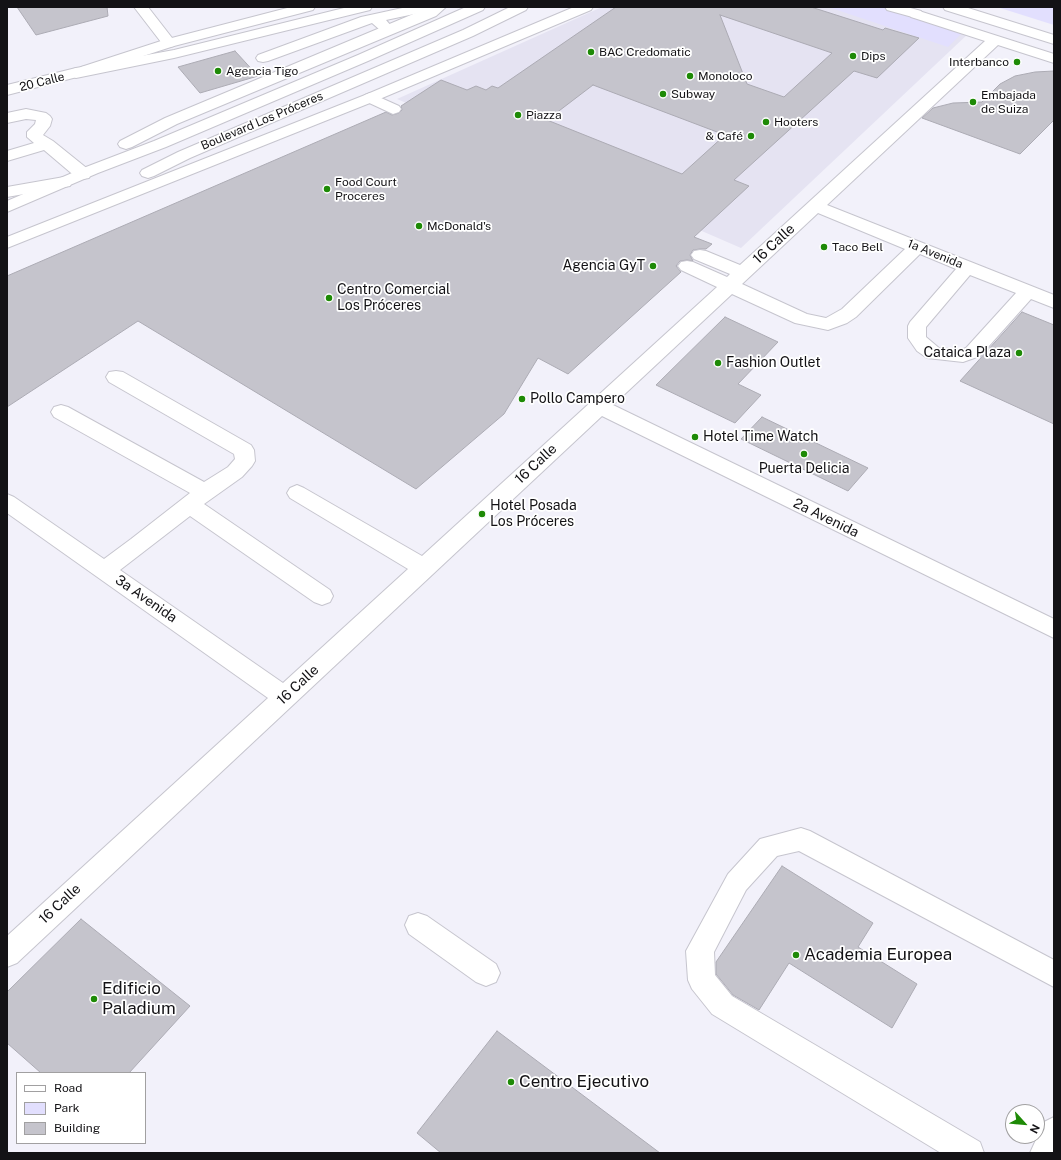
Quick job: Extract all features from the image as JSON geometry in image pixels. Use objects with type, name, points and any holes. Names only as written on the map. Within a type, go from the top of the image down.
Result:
[{"type":"main road","points":[[76,73],[168,43],[308,7]]},
{"type":"main road","points":[[76,73],[174,54],[365,7]]},
{"type":"main road","points":[[263,58],[366,20],[428,7]]},
{"type":"main road","points":[[7,118],[26,114],[40,116],[44,119],[42,126],[35,132],[35,137],[87,172],[128,143],[171,121],[431,13],[439,7]]},
{"type":"main road","name":"Boulevard Los Próceres","points":[[7,207],[87,172],[160,144],[363,58],[478,7]]},
{"type":"main road","name":"Boulevard Los Próceres","points":[[7,243],[184,155],[468,33],[521,7]]},
{"type":"main road","points":[[7,243],[370,98],[586,7]]},
{"type":"main road","points":[[892,7],[1054,60]]},
{"type":"main road","points":[[901,7],[916,14]]},
{"type":"main road","points":[[950,7],[1054,40]]},
{"type":"main road","points":[[144,8],[168,43]]},
{"type":"main road","points":[[375,18],[388,31]]},
{"type":"main road","name":"16 Calle","points":[[7,954],[995,40]]},
{"type":"main road","name":"20 Calle","points":[[7,90],[76,73]]},
{"type":"main road","points":[[370,98],[393,109]]},
{"type":"main road","points":[[7,156],[47,144]]},
{"type":"main road","points":[[7,192],[64,182]]},
{"type":"main road","name":"1a Avenida","points":[[815,206],[1054,302]]},
{"type":"main road","points":[[694,260],[737,279],[802,319],[828,324],[849,313],[917,247]]},
{"type":"main road","points":[[967,267],[917,326],[917,338],[924,347],[934,354],[963,356],[973,352],[1028,291]]},
{"type":"main road","points":[[104,570],[235,472],[245,461],[244,450],[116,377]]},
{"type":"main road","name":"2a Avenida","points":[[599,406],[1054,629]]},
{"type":"main road","points":[[61,412],[197,499],[322,596]]},
{"type":"main road","points":[[297,493],[424,568]]},
{"type":"main road","name":"3a Avenida","points":[[7,502],[285,697]]},
{"type":"main road","points":[[969,1153],[722,1005],[702,980],[700,951],[737,882],[763,853],[769,847],[801,839],[1054,974]]},
{"type":"main road","points":[[418,925],[486,973]]},
{"type":"main road","points":[[1045,1153],[1054,1132]]},
{"type":"shaded area","points":[[602,7],[894,7],[969,33],[741,248],[397,99]]},
{"type":"green space","points":[[828,7],[883,7],[962,33],[948,47]]},
{"type":"green space","points":[[997,7],[1054,7],[1054,25]]},
{"type":"building","points":[[17,7],[107,7],[108,16],[36,35]]},
{"type":"building","name":"Centro Comercial Los Próceres","points":[[616,7],[811,7],[883,30],[885,28],[919,38],[877,78],[854,71],[734,180],[749,186],[694,237],[712,244],[706,249],[693,250],[690,255],[693,261],[680,261],[676,266],[681,272],[568,374],[538,358],[504,414],[416,489],[138,321],[7,407],[7,276],[386,112],[392,115],[399,113],[402,110],[401,106],[441,80],[467,90],[476,86],[486,90],[492,86],[498,88]],"holes":[[[720,15],[832,53],[784,97],[747,84]],[[593,85],[725,135],[682,174],[547,120]]]},
{"type":"building","name":"Agencia Tigo","points":[[235,51],[258,76],[200,93],[178,67]]},
{"type":"building","points":[[1054,71],[1054,120],[1020,154],[922,118],[933,108],[953,103],[982,102],[1000,84],[1015,76],[1035,72]]},
{"type":"building","name":"Cataica Plaza","points":[[1022,312],[1054,325],[1054,424],[960,381]]},
{"type":"building","name":"Fashion Outlet","points":[[725,317],[778,342],[738,384],[761,395],[735,423],[656,385]]},
{"type":"building","name":"Puerta Delicia","points":[[762,417],[868,468],[848,491],[741,439]]},
{"type":"building","name":"Academia Europea","points":[[782,866],[873,923],[858,947],[917,984],[892,1028],[789,963],[759,1010],[733,995],[716,974],[716,962]]},
{"type":"building","name":"Edificio Paladium","points":[[81,919],[190,1006],[130,1072],[40,1072],[7,1043],[7,992]]},
{"type":"building","name":"Centro Ejecutivo","points":[[497,1031],[660,1153],[441,1153],[417,1133]]},
{"type":"place","name":"BAC Credomatic","points":[[591,52]]},
{"type":"place","name":"Dips","points":[[853,56]]},
{"type":"place","name":"Interbanco","points":[[1017,62]]},
{"type":"place","name":"Agencia Tigo","points":[[218,71]]},
{"type":"place","name":"Monoloco","points":[[690,76]]},
{"type":"place","name":"Subway","points":[[663,94]]},
{"type":"place","name":"Embajada de Suiza","points":[[973,102]]},
{"type":"place","name":"Piazza","points":[[518,115]]},
{"type":"place","name":"Hooters","points":[[766,122]]},
{"type":"place","name":"& Café","points":[[751,136]]},
{"type":"place","name":"Food Court Proceres","points":[[327,189]]},
{"type":"place","name":"McDonald's","points":[[419,226]]},
{"type":"place","name":"Taco Bell","points":[[824,247]]},
{"type":"place","name":"Agencia GyT","points":[[653,266]]},
{"type":"place","name":"Centro Comercial Los Próceres","points":[[329,298]]},
{"type":"place","name":"Cataica Plaza","points":[[1019,353]]},
{"type":"place","name":"Fashion Outlet","points":[[718,363]]},
{"type":"place","name":"Pollo Campero","points":[[522,399]]},
{"type":"place","name":"Hotel Time Watch","points":[[695,437]]},
{"type":"place","name":"Puerta Delicia","points":[[804,454]]},
{"type":"place","name":"Hotel Posada Los Próceres","points":[[482,514]]},
{"type":"place","name":"Academia Europea","points":[[796,955]]},
{"type":"place","name":"Edificio Paladium","points":[[94,999]]},
{"type":"place","name":"Centro Ejecutivo","points":[[511,1082]]}]
